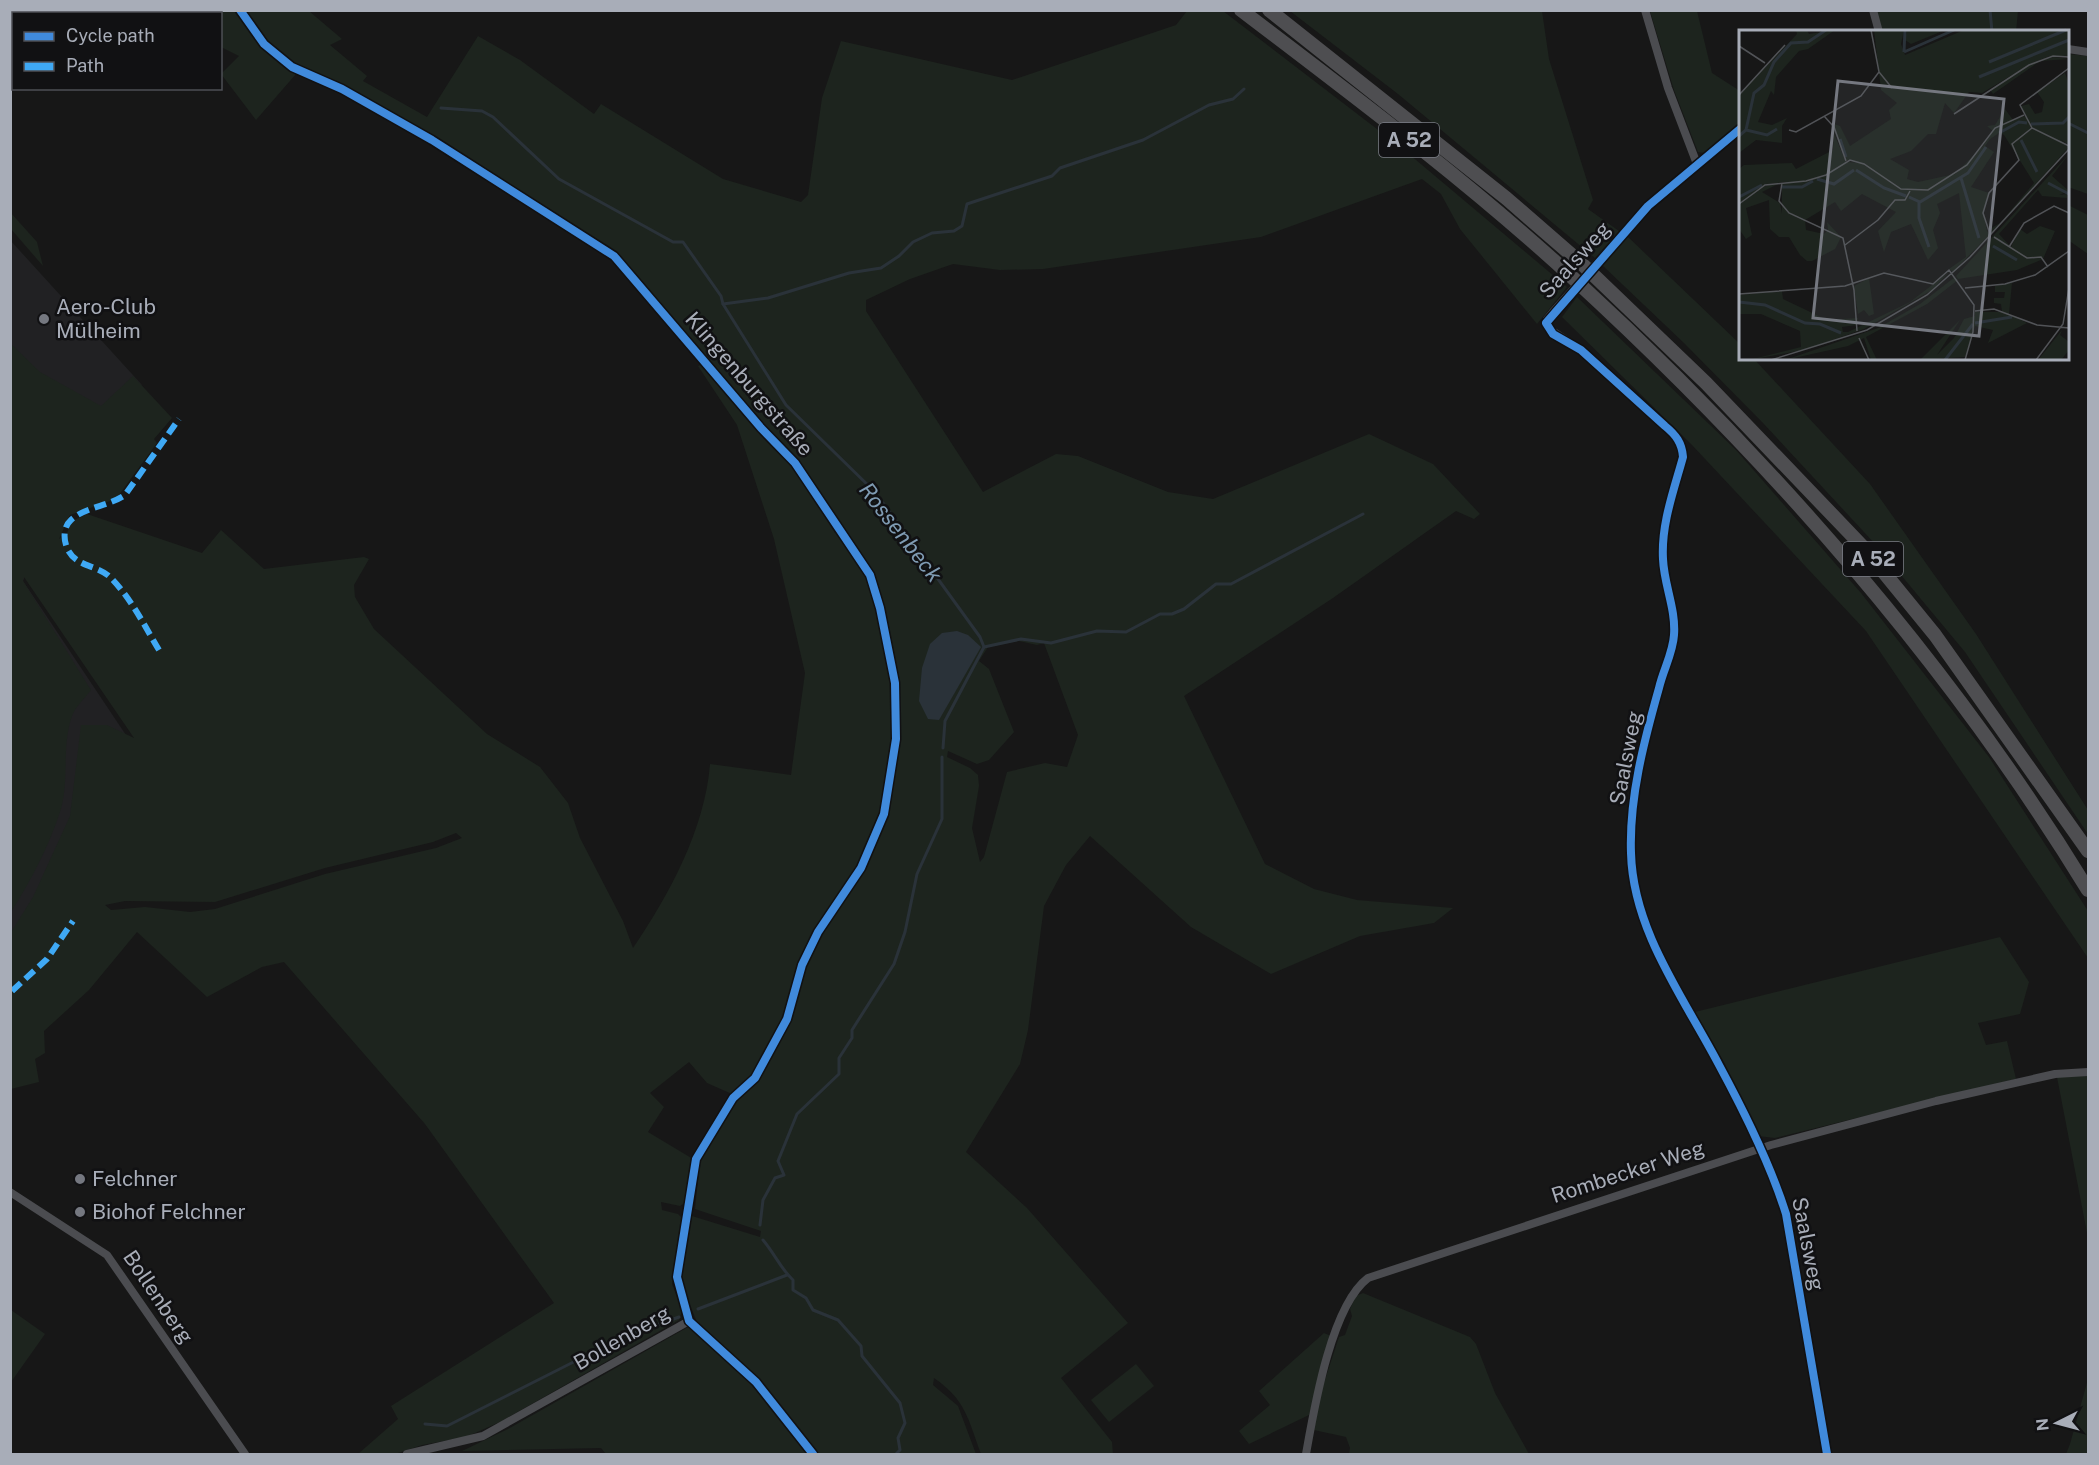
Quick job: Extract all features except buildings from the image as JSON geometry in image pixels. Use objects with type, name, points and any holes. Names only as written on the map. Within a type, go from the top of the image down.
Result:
[{"type":"highway","name":"A 52","points":[[1241,10],[1420,149],[1563,269],[1694,394],[1772,474],[1850,563],[1918,647],[2014,775],[2088,890]]},
{"type":"highway","name":"A 52","points":[[1269,10],[1506,198],[1582,264],[1714,391],[1864,548],[1935,635],[2088,851]]},
{"type":"street","name":"Klingenburgstraße","points":[[240,10],[264,44],[292,68],[342,89],[432,140],[614,256],[761,428],[795,463],[870,575],[880,608],[894,683],[896,738],[884,814],[861,868],[818,932],[802,965],[788,1019],[755,1078],[733,1098],[696,1160],[677,1277],[689,1321]]},
{"type":"street","points":[[1645,10],[1668,88],[1698,163]]},
{"type":"street","points":[[1874,10],[1879,30]]},
{"type":"street","points":[[2069,50],[2088,52]]},
{"type":"street","name":"Saalsweg","points":[[1739,130],[1648,206],[1553,312],[1546,323],[1553,334],[1589,358],[1677,437],[1683,448],[1683,457],[1667,512],[1663,539],[1663,560],[1674,619],[1674,637],[1642,758],[1631,832],[1631,854],[1640,911],[1778,1187],[1786,1214],[1827,1455]]},
{"type":"street","name":"Rombecker Weg","points":[[1306,1455],[1317,1395],[1329,1354],[1352,1295],[1368,1278],[1760,1148],[1947,1099],[2055,1074],[2088,1072]]},
{"type":"street","name":"Bollenberg","points":[[10,1192],[107,1255],[246,1455]]},
{"type":"street","name":"Bollenberg","points":[[407,1455],[483,1436],[689,1321]]},
{"type":"street","points":[[689,1321],[756,1382],[813,1455]]},
{"type":"shaded area","points":[[178,11],[236,11],[265,50],[296,74],[256,120],[222,75],[239,56],[222,48],[222,12]]},
{"type":"shaded area","points":[[244,11],[309,11],[342,39],[330,45],[367,76],[363,81],[427,117],[478,36],[520,60],[594,114],[601,104],[723,179],[801,202],[808,195],[822,98],[841,41],[1012,80],[1176,25],[1187,11],[1223,11],[1403,149],[1567,287],[1537,324],[1460,229],[1441,194],[1422,179],[1261,237],[1043,269],[1000,270],[953,264],[910,279],[866,300],[866,311],[983,492],[1056,454],[1078,456],[1168,492],[1213,499],[1369,434],[1433,464],[1480,514],[1474,519],[1456,511],[1333,598],[1184,696],[1265,864],[1314,889],[1357,900],[1453,908],[1434,923],[1360,936],[1271,974],[1191,927],[1090,836],[1066,865],[1044,906],[1028,1030],[1020,1064],[966,1152],[1027,1208],[1128,1323],[1061,1378],[1112,1442],[1113,1454],[981,1454],[960,1402],[934,1378],[933,1385],[958,1406],[976,1454],[606,1454],[601,1448],[462,1451],[508,1429],[697,1322],[681,1283],[692,1216],[760,1237],[761,1231],[695,1209],[700,1161],[715,1128],[751,1077],[732,1094],[707,1083],[689,1062],[650,1093],[664,1107],[648,1132],[693,1159],[687,1201],[680,1206],[661,1202],[662,1210],[678,1214],[683,1219],[672,1284],[682,1310],[679,1320],[502,1421],[466,1437],[422,1445],[395,1454],[358,1454],[398,1419],[391,1406],[554,1303],[425,1124],[284,962],[262,967],[207,997],[137,932],[89,990],[44,1031],[45,1053],[35,1059],[39,1082],[11,1089],[10,934],[33,897],[70,816],[81,725],[107,725],[134,738],[24,577],[23,581],[91,690],[72,716],[67,740],[65,788],[56,825],[38,864],[11,912],[11,344],[40,372],[101,406],[133,376],[172,418],[154,439],[157,443],[116,499],[70,515],[59,539],[67,533],[72,521],[87,514],[202,553],[221,530],[264,569],[364,557],[369,559],[354,585],[355,597],[374,629],[487,734],[540,767],[568,803],[580,838],[623,921],[633,948],[672,884],[693,837],[707,788],[710,764],[791,775],[805,673],[774,539],[737,425],[698,366],[703,364],[758,430],[793,466],[835,533],[840,527],[799,461],[764,426],[618,254],[436,137],[342,85],[294,64],[273,47]],"holes":[[[1019,641],[1037,645],[1044,643],[1078,735],[1067,767],[1045,763],[1007,772],[984,857],[980,862],[972,828],[979,786],[978,775],[970,768],[947,757],[948,751],[977,764],[989,760],[1014,732],[989,669],[979,661],[988,647]],[[456,833],[462,838],[436,848],[325,874],[215,909],[190,912],[145,907],[111,910],[105,905],[125,901],[215,902],[325,868],[433,842]],[[798,964],[805,966],[791,1020],[751,1076],[783,1017]]]},
{"type":"shaded area","points":[[1290,11],[1542,11],[1549,59],[1593,200],[1588,209],[1619,231],[1595,258],[1398,94]]},
{"type":"shaded area","points":[[1650,11],[1697,11],[1712,73],[1739,90],[1739,125],[1704,153],[1698,152],[1674,90]]},
{"type":"shaded area","points":[[1875,11],[2018,11],[2016,30],[1881,30]]},
{"type":"shaded area","points":[[2069,54],[2088,56],[2088,194],[2069,187]]},
{"type":"shaded area","points":[[2069,206],[2088,215],[2088,254],[2069,241]]},
{"type":"shaded area","points":[[10,212],[37,242],[43,266],[11,229]]},
{"type":"shaded area","points":[[1627,236],[1739,343],[1739,360],[1755,360],[1870,484],[1976,634],[2088,810],[2088,834],[1965,652],[1876,545],[1763,423],[1602,265]]},
{"type":"shaded area","points":[[10,240],[142,385],[62,490],[23,581],[174,807],[10,977]]},
{"type":"shaded area","points":[[1577,297],[1736,450],[1861,593],[1989,757],[2088,911],[2088,958],[1866,631],[1692,445],[1562,317]]},
{"type":"shaded area","points":[[957,631],[968,635],[981,647],[939,720],[928,719],[919,701],[922,668],[930,644],[942,633]]},
{"type":"shaded area","points":[[2000,937],[2029,982],[2020,1014],[1978,1023],[1986,1045],[2007,1041],[2016,1079],[1775,1138],[1758,1136],[1725,1064],[1695,1012]]},
{"type":"shaded area","points":[[2088,1075],[2088,1238],[2057,1077]]},
{"type":"shaded area","points":[[1363,1293],[1470,1337],[1476,1344],[1495,1393],[1529,1454],[1349,1454],[1350,1448],[1346,1437],[1314,1430],[1320,1395],[1339,1337],[1345,1335],[1352,1316],[1350,1309],[1356,1296]]},
{"type":"shaded area","points":[[11,1310],[45,1334],[11,1382]]},
{"type":"shaded area","points":[[1324,1333],[1331,1336],[1309,1415],[1249,1444],[1239,1431],[1270,1405],[1259,1391]]},
{"type":"shaded area","points":[[1136,1364],[1154,1386],[1109,1422],[1091,1400]]},
{"type":"shaded area","points":[[2088,1379],[2088,1454],[2066,1454],[2070,1444]]},
{"type":"waterway","points":[[1990,10],[1992,30]]},
{"type":"waterway","points":[[723,304],[768,298],[849,273],[881,268],[899,256],[913,242],[932,233],[954,231],[962,226],[967,204],[1052,176],[1060,168],[1143,140],[1209,105],[1233,99],[1244,89]]},
{"type":"waterway","name":"Rossenbeck","points":[[441,108],[482,111],[493,117],[559,179],[673,242],[683,242],[721,296],[723,304],[786,405],[875,492],[980,637],[984,647],[945,721],[943,748]]},
{"type":"waterway","points":[[2069,124],[2088,133]]},
{"type":"waterway","points":[[984,647],[1021,639],[1051,643],[1097,631],[1126,632],[1160,614],[1172,614],[1184,609],[1216,584],[1231,584],[1363,514]]},
{"type":"waterway","name":"Rossenbeck","points":[[760,1225],[763,1200],[775,1178],[784,1175],[778,1161],[797,1114],[839,1074],[839,1058],[852,1038],[852,1030],[894,964],[905,932],[917,874],[942,819],[942,757]]},
{"type":"waterway","name":"Rossenbeck","points":[[763,1240],[793,1280],[793,1290],[806,1298],[813,1310],[838,1320],[861,1346],[862,1356],[900,1403],[905,1423],[898,1438],[900,1450],[896,1454]]},
{"type":"waterway","points":[[698,1309],[787,1275]]},
{"type":"waterway","points":[[425,1424],[447,1426],[619,1339],[679,1317]]},
{"type":"marked path","points":[[159,650],[118,585],[105,573],[72,556],[66,546],[65,534],[66,526],[77,516],[125,495],[179,419]]},
{"type":"marked path","points":[[12,991],[47,959],[73,921]]},
{"type":"cycle path","points":[[240,10],[264,44],[292,67],[342,89],[432,140],[614,256],[761,428],[795,463],[870,575],[880,608],[895,683],[896,739],[884,814],[861,868],[818,932],[802,965],[787,1019],[755,1078],[733,1098],[696,1159],[677,1277],[689,1321],[756,1382],[813,1454]]},
{"type":"cycle path","points":[[1739,130],[1648,206],[1546,323],[1553,334],[1581,350],[1669,429],[1681,448],[1683,457],[1669,507],[1663,546],[1664,569],[1673,616],[1674,635],[1648,728],[1635,791],[1631,832],[1634,882],[1650,937],[1738,1101],[1765,1157],[1780,1195],[1786,1214],[1827,1454]]},
{"type":"place","name":"Aero-Club Mülheim","points":[[44,319]]},
{"type":"place","name":"Felchner","points":[[80,1179]]},
{"type":"place","name":"Biohof Felchner","points":[[80,1212]]}]
